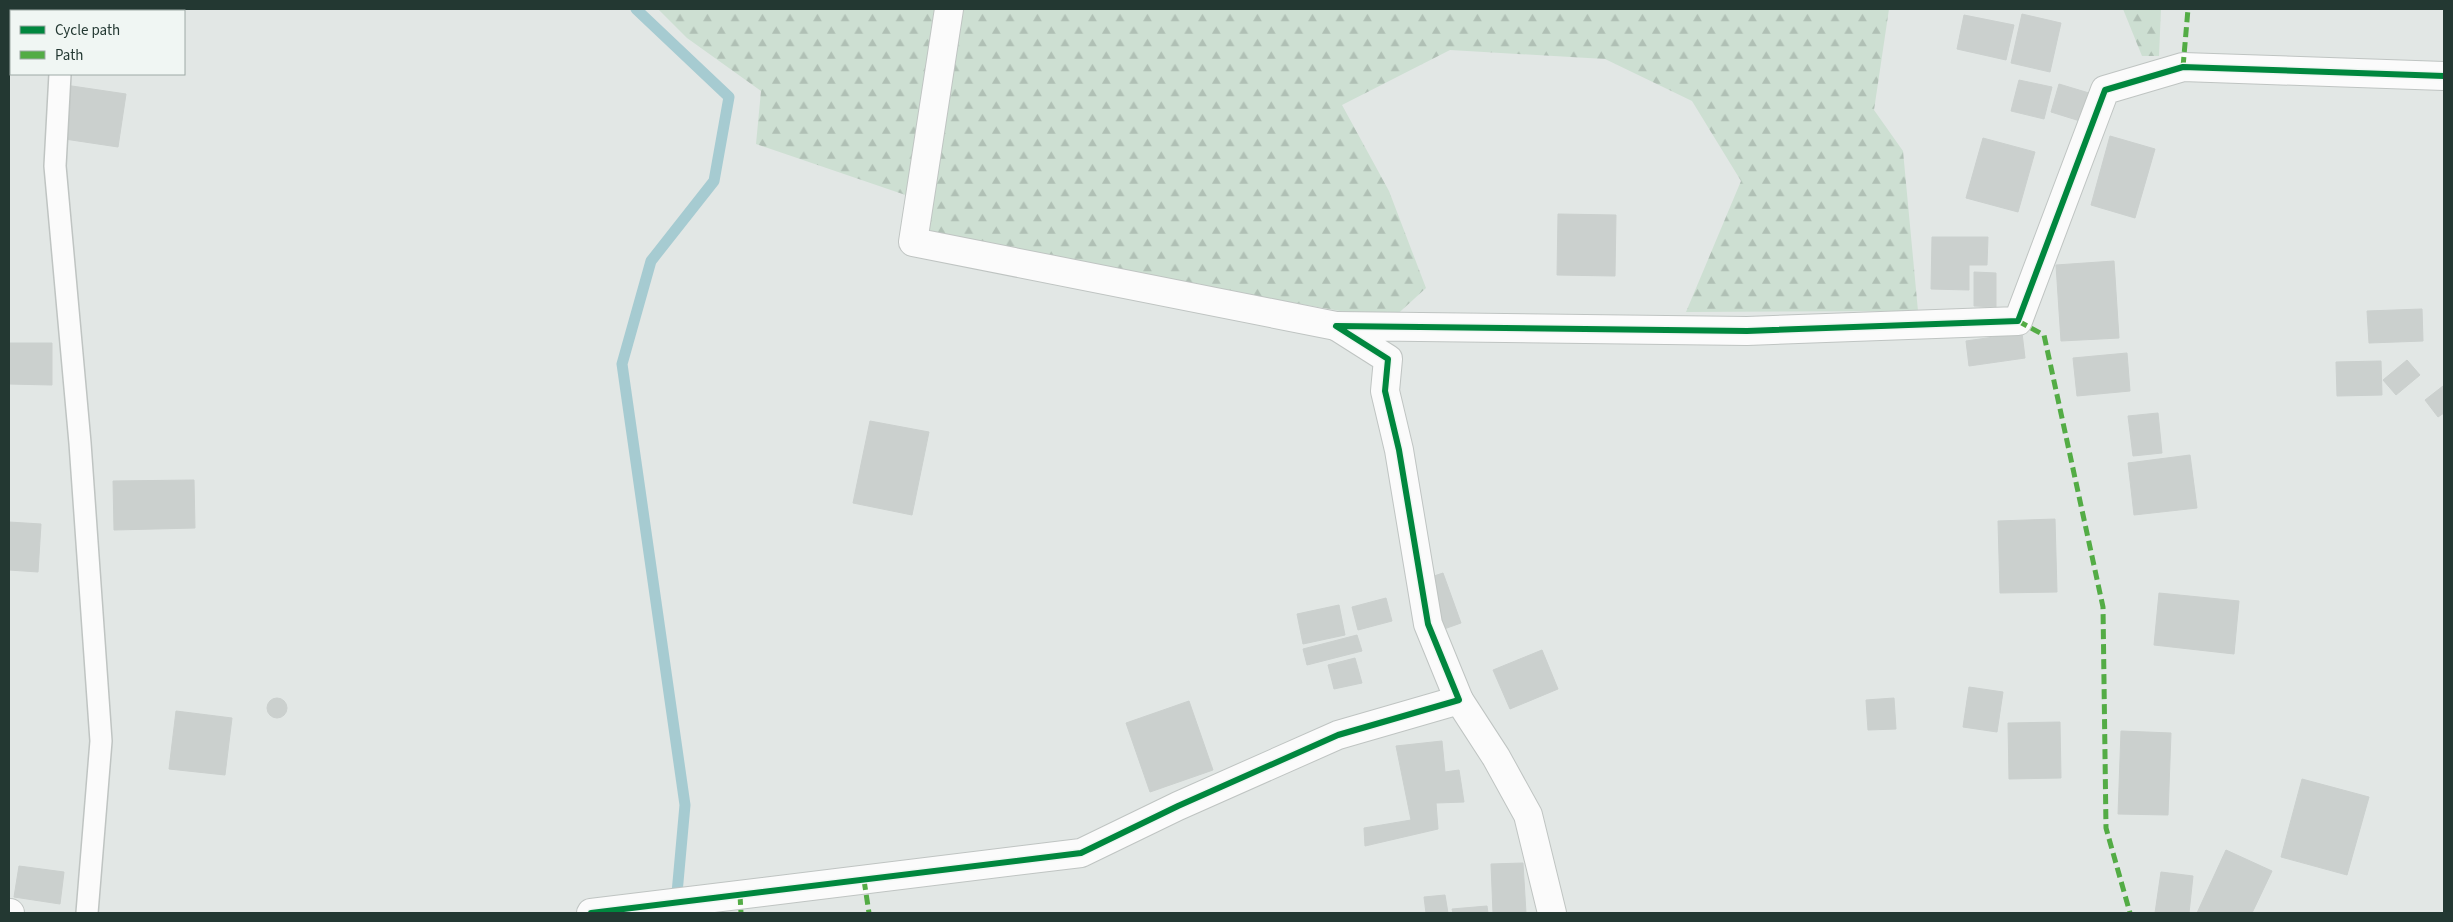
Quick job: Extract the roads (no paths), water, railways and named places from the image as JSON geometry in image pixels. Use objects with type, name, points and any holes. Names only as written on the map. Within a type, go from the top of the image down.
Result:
[{"type":"street","points":[[949,9],[913,242],[1336,326],[1747,331],[2018,321],[2105,90],[2183,67],[2444,76]]},
{"type":"street","points":[[1336,326],[1388,360],[1385,391],[1399,450],[1428,624],[1458,700],[1496,756],[1528,815],[1552,913]]},
{"type":"street","points":[[591,913],[1081,852],[1178,806],[1338,735],[1458,700]]},
{"type":"lane","points":[[60,75],[55,166],[80,443],[101,741],[88,913]]},
{"type":"waterway","points":[[636,9],[729,97],[714,181],[651,261],[622,364],[685,805],[676,904]]}]
